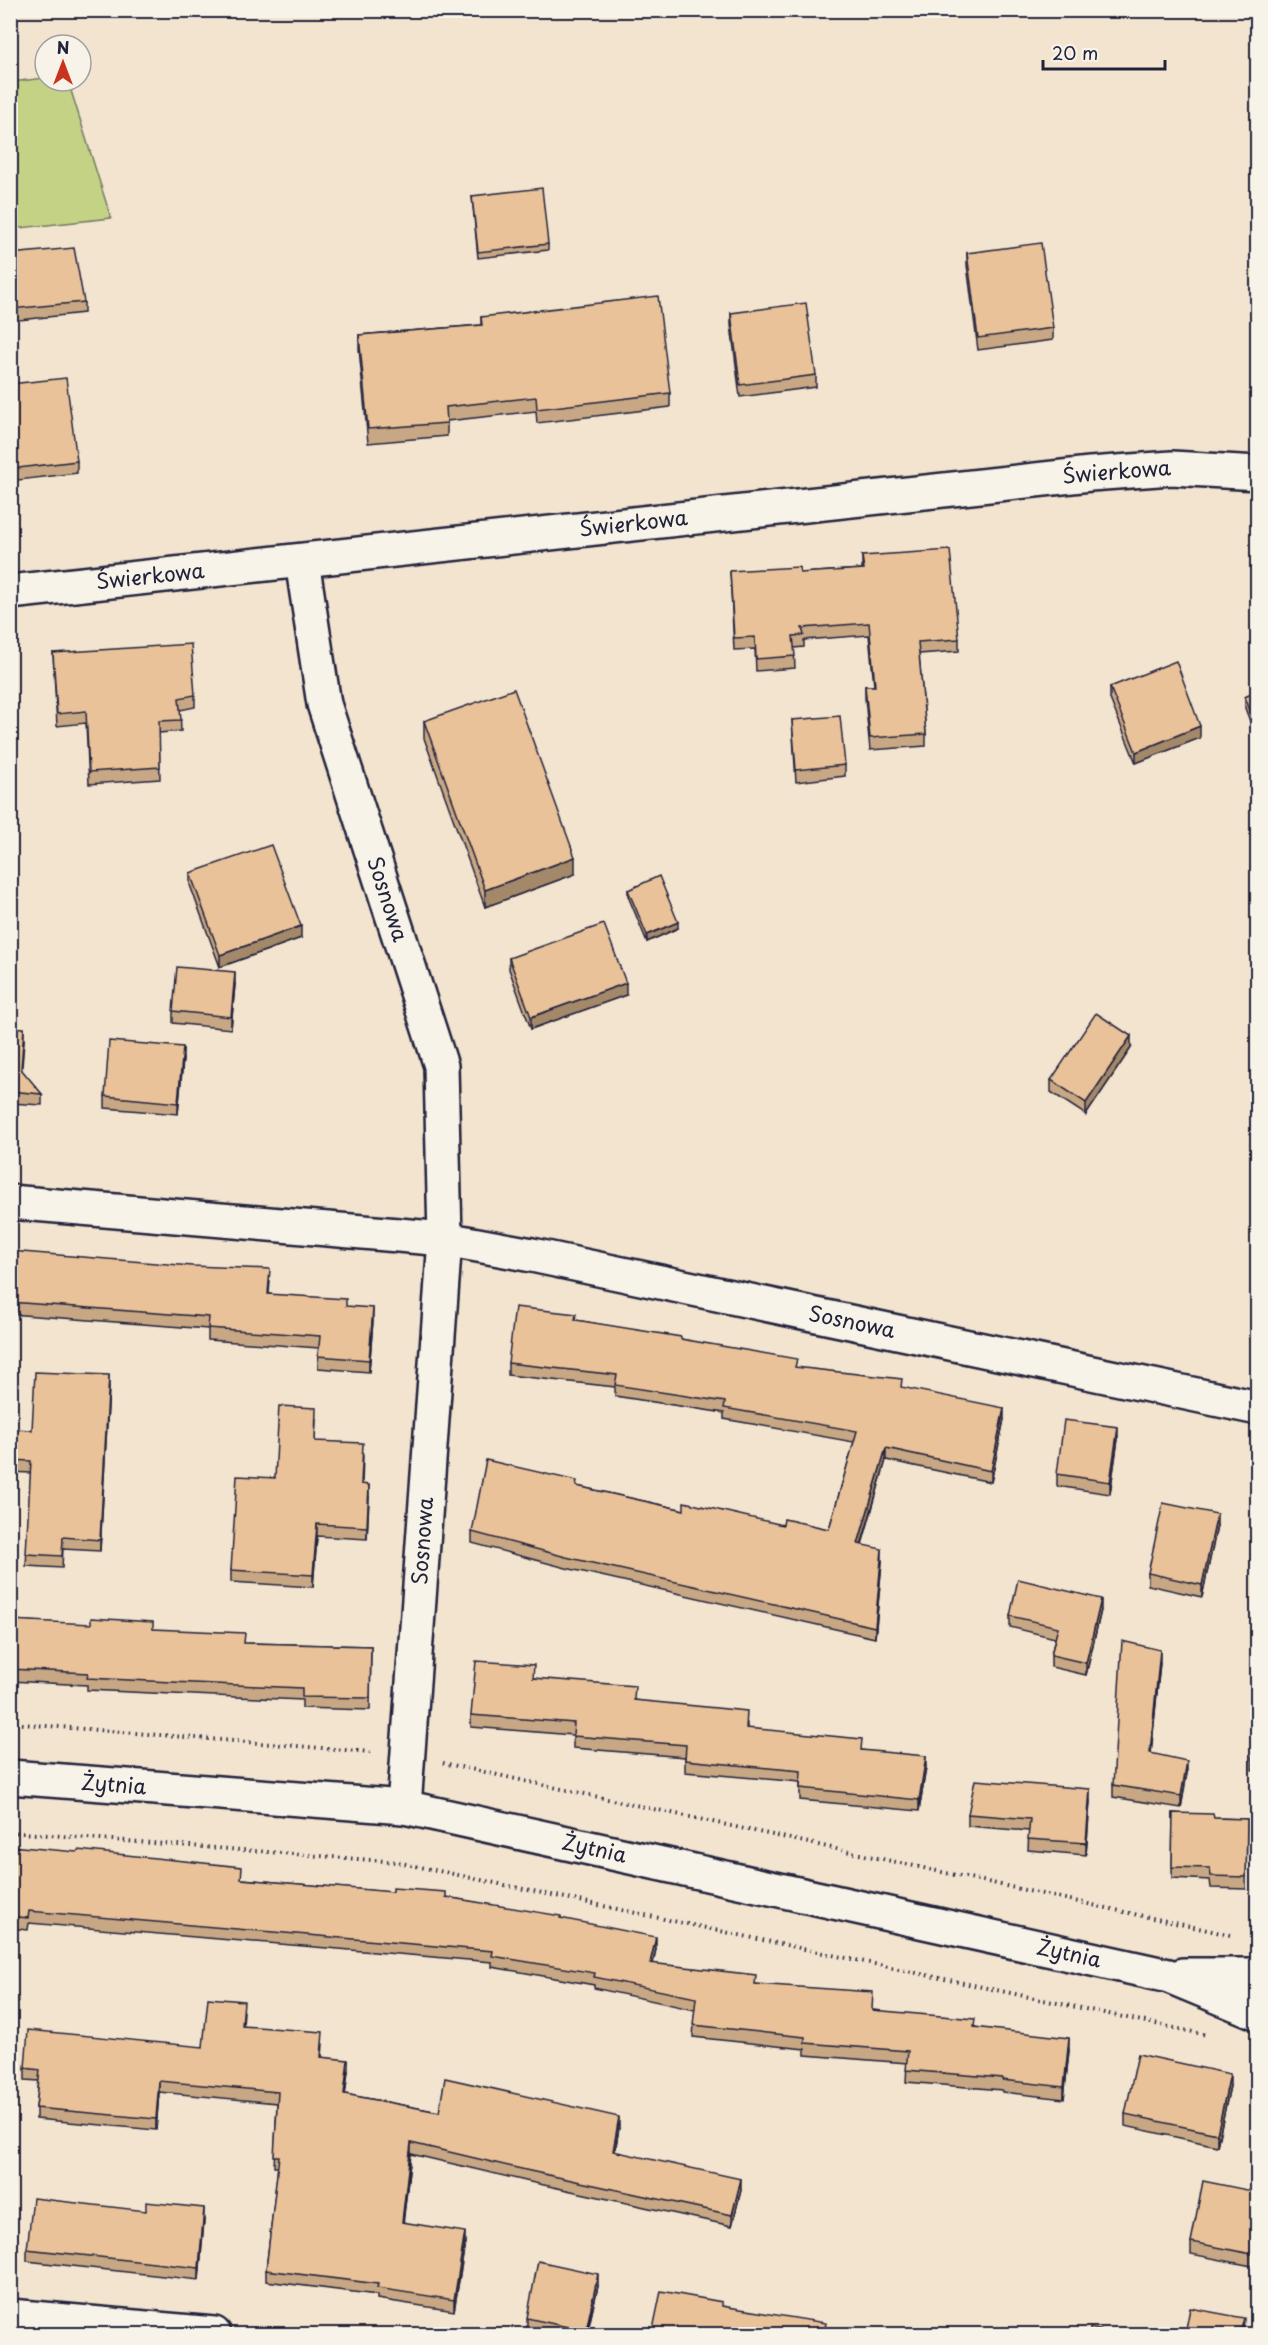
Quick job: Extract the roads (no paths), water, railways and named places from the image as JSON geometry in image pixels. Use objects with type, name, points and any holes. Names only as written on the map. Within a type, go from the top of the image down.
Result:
[{"type":"street","name":"Świerkowa","points":[[10,592],[1090,474],[1172,468],[1257,473]]},
{"type":"street","name":"Sosnowa","points":[[302,561],[324,704],[441,1066],[446,1239],[404,1807]]},
{"type":"street","name":"Sosnowa","points":[[10,1202],[446,1239],[532,1255],[1257,1408]]},
{"type":"street","name":"Żytnia","points":[[10,1777],[404,1807],[1169,1976],[1257,2013]]},
{"type":"street","name":"Żytnia","points":[[1169,1976],[1257,1975]]},
{"type":"street","points":[[10,2316],[196,2334]]}]
